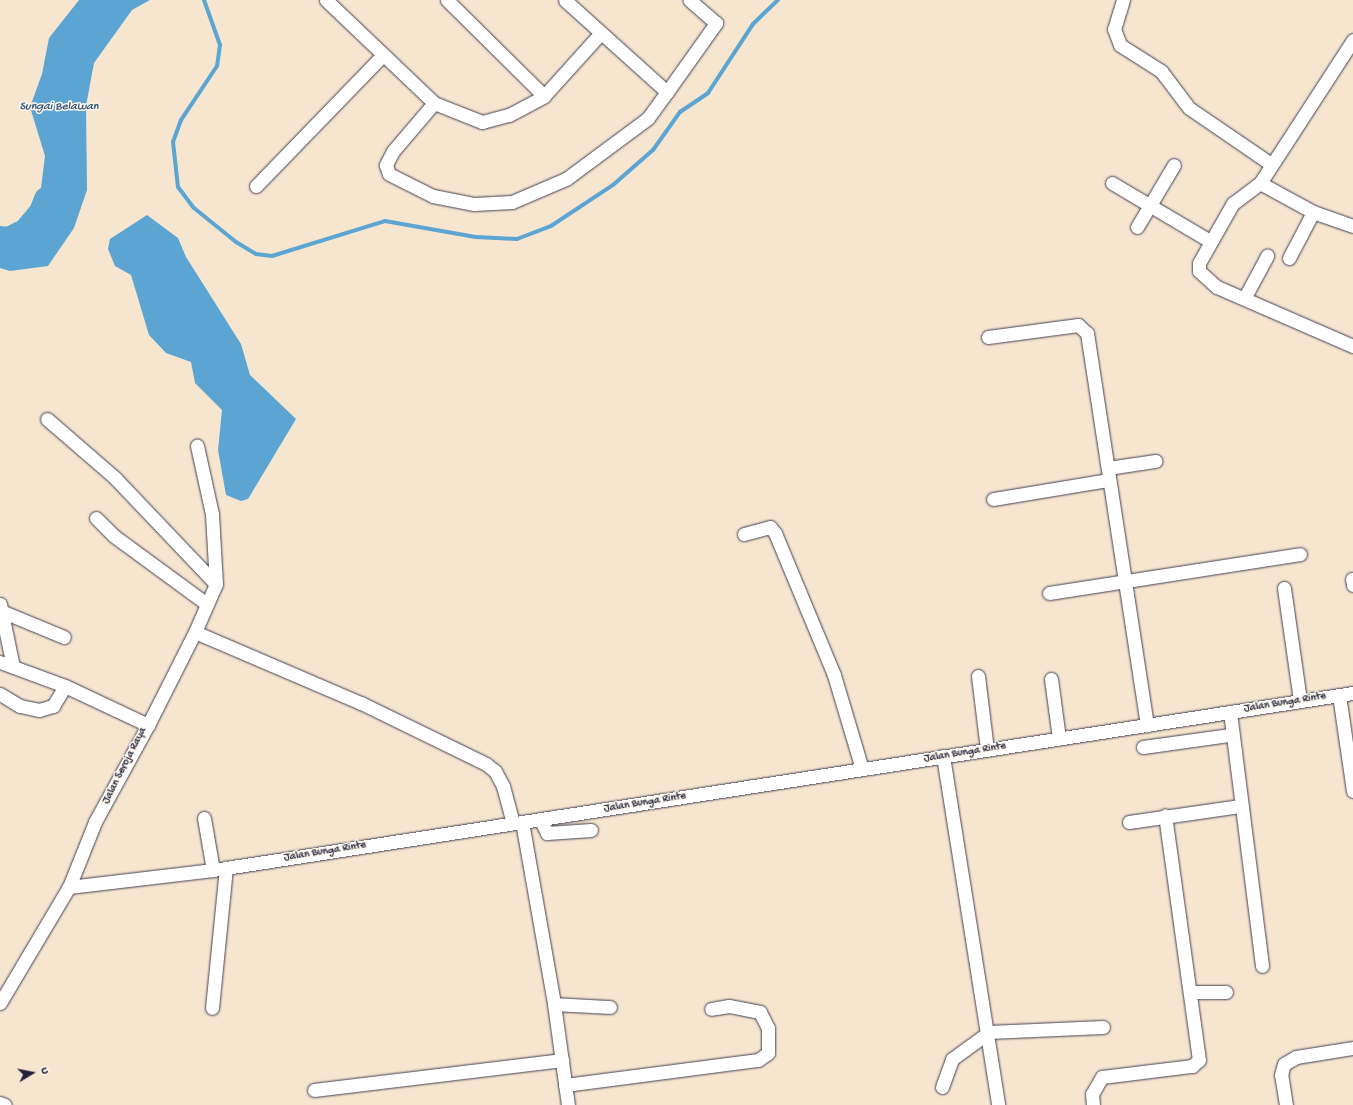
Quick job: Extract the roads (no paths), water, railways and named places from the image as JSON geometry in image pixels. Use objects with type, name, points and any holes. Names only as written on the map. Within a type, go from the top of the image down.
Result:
[{"type":"street","points":[[326,0],[434,103],[482,122],[510,115],[544,96],[601,33]]},
{"type":"street","points":[[446,0],[544,96]]},
{"type":"street","points":[[566,0],[667,92]]},
{"type":"street","points":[[434,103],[393,151],[386,165],[389,174],[433,196],[474,204],[512,202],[566,179],[648,118],[716,23],[690,0]]},
{"type":"street","points":[[1123,0],[1114,28],[1120,45],[1161,71],[1185,105],[1271,164]]},
{"type":"street","points":[[1353,40],[1260,183],[1233,203],[1210,241],[1199,263],[1202,277],[1217,287],[1245,297],[1353,346]]},
{"type":"street","points":[[256,186],[383,55]]},
{"type":"street","points":[[1137,227],[1148,203],[1174,165]]},
{"type":"street","points":[[1112,183],[1210,241]]},
{"type":"street","points":[[1260,183],[1313,212],[1353,226]]},
{"type":"street","points":[[1289,258],[1313,212]]},
{"type":"street","points":[[1245,297],[1267,256]]},
{"type":"street","points":[[988,337],[1084,327],[1147,724]]},
{"type":"street","points":[[47,419],[115,478],[216,584]]},
{"type":"street","points":[[148,725],[195,632],[216,584],[213,521],[197,446]]},
{"type":"street","points":[[993,499],[1108,474],[1155,461]]},
{"type":"street","points":[[96,518],[114,536],[207,604]]},
{"type":"street","points":[[744,534],[770,527],[775,533],[834,674],[862,769]]},
{"type":"street","points":[[1049,593],[1124,579],[1300,554]]},
{"type":"street","points":[[1284,588],[1300,701]]},
{"type":"street","points":[[0,608],[64,637]]},
{"type":"street","points":[[0,608],[13,667]]},
{"type":"street","points":[[195,632],[361,703],[486,764],[495,771],[518,822],[554,1004],[568,1105]]},
{"type":"street","name":"Jalan Seroja Raya","points":[[0,662],[65,686],[148,725],[95,822],[69,887]]},
{"type":"street","points":[[978,676],[987,750]]},
{"type":"street","points":[[1051,679],[1059,738]]},
{"type":"street","points":[[0,694],[20,706],[38,710],[53,706],[65,686]]},
{"type":"street","name":"Jalan Bunga Rinte","points":[[69,887],[219,869],[1353,693]]},
{"type":"street","points":[[1339,695],[1353,791]]},
{"type":"street","points":[[1230,712],[1230,735],[1262,966]]},
{"type":"street","points":[[1144,746],[1230,735]]},
{"type":"street","points":[[943,756],[989,1032],[998,1105]]},
{"type":"street","points":[[1129,822],[1165,815],[1240,806]]},
{"type":"street","points":[[1093,1105],[1092,1094],[1102,1077],[1192,1066],[1199,1060],[1165,815]]},
{"type":"street","points":[[204,818],[219,869],[212,1008]]},
{"type":"street","points":[[540,819],[547,832],[590,830]]},
{"type":"street","points":[[0,1003],[69,887]]},
{"type":"street","points":[[1190,992],[1226,992]]},
{"type":"street","points":[[554,1004],[610,1007]]},
{"type":"street","points":[[565,1085],[758,1060],[768,1053],[768,1028],[760,1012],[729,1006],[711,1009]]},
{"type":"street","points":[[942,1087],[952,1059],[989,1032],[1103,1027]]},
{"type":"street","points":[[1286,1105],[1281,1075],[1284,1064],[1296,1057],[1353,1048]]},
{"type":"street","points":[[314,1090],[562,1060]]},
{"type":"street","points":[[0,1103],[5,1105]]},
{"type":"water","name":"Sungai Belawan","points":[[79,0],[150,0],[132,10],[94,63],[86,106],[87,190],[74,228],[48,266],[10,271],[0,268],[0,226],[28,229],[39,204],[45,156],[30,107],[42,74],[49,38]]},
{"type":"water","points":[[147,215],[178,238],[186,257],[241,344],[250,375],[296,419],[248,499],[241,501],[226,495],[218,450],[222,410],[195,383],[191,362],[166,353],[149,335],[131,275],[115,266],[108,249],[110,239]]},
{"type":"waterway","points":[[204,0],[220,45],[217,66],[181,120],[173,142],[178,187],[194,208],[236,242],[256,254],[272,256],[385,221],[476,237],[517,239],[551,226],[613,185],[653,150],[680,112],[708,93],[753,24],[778,0]]},
{"type":"waterway","points":[[0,243],[25,231],[41,212],[46,199]]}]
